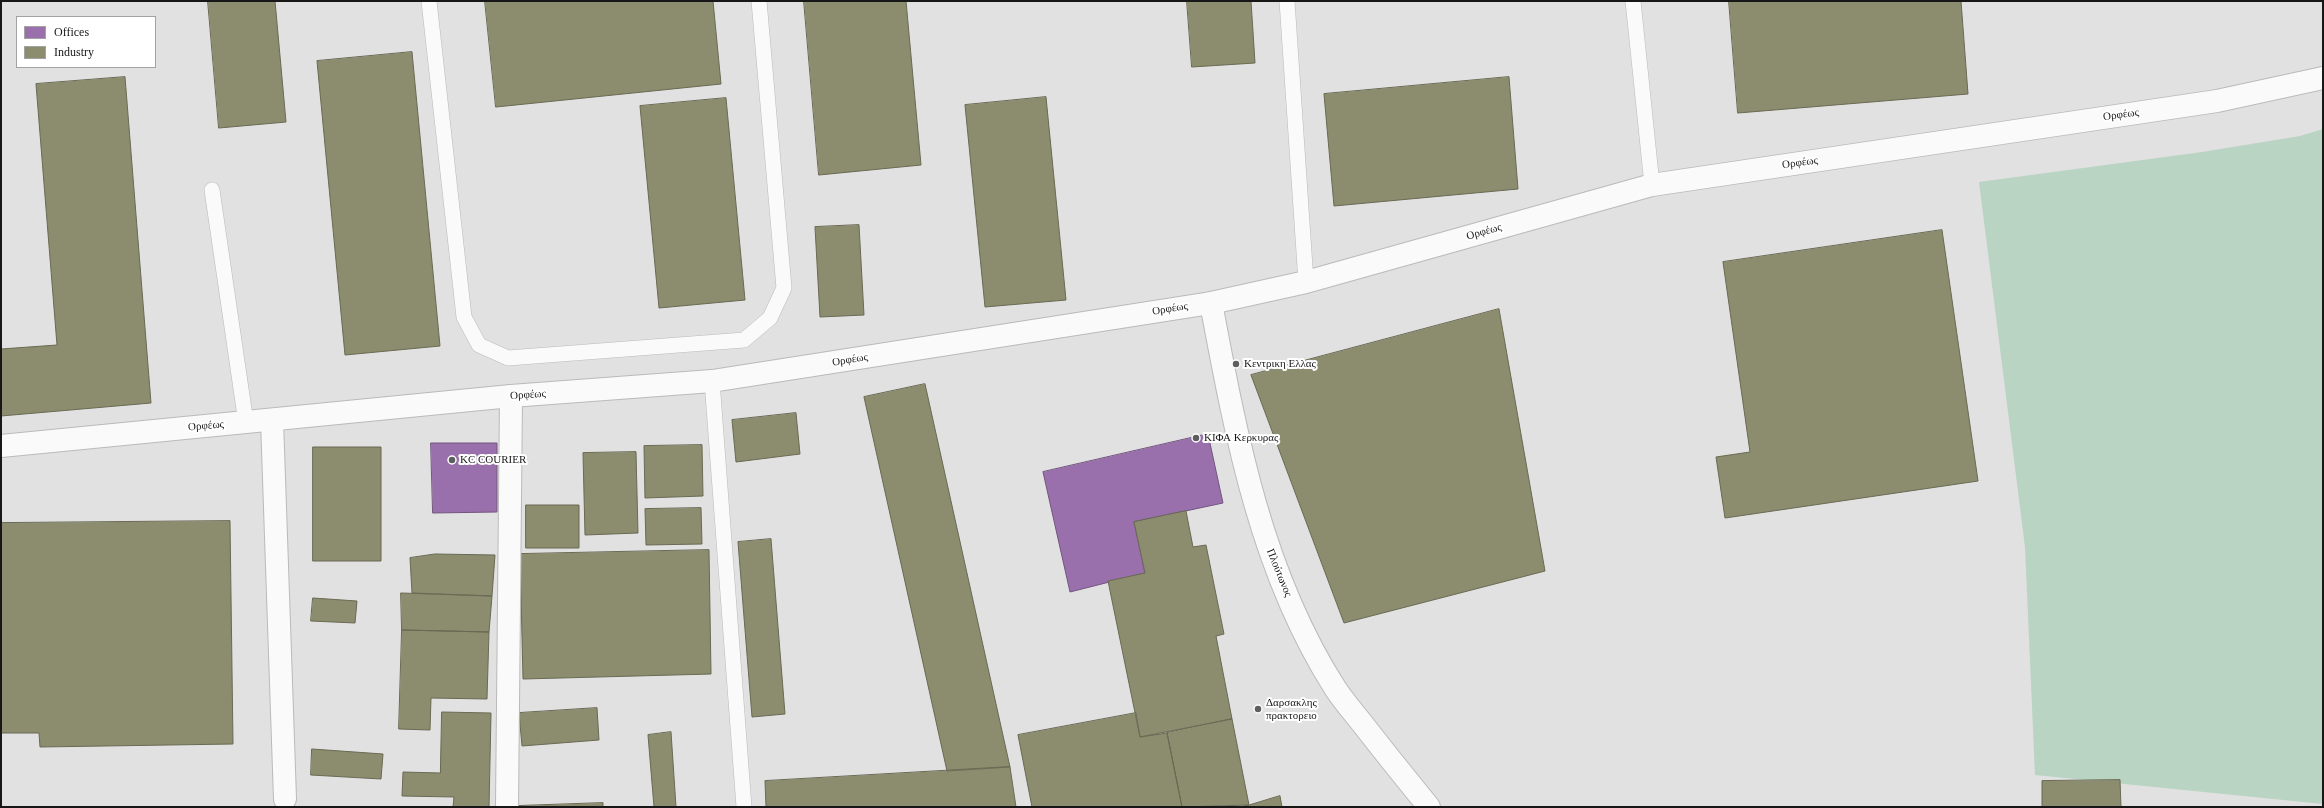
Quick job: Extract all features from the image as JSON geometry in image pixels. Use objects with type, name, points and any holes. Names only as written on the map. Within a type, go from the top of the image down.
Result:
[{"type":"street","name":"Ορφέως","points":[[1,446],[511,396],[712,381],[1211,303],[1306,282],[1652,185],[2217,101],[2323,78]]},
{"type":"street","name":"Πλούτωνος","points":[[1211,303],[1236,435],[1251,494],[1276,570],[1306,636],[1336,689],[1429,807]]},
{"type":"street","points":[[507,807],[511,396]]},
{"type":"street","points":[[272,420],[285,799]]},
{"type":"lane","points":[[430,1],[464,317],[479,345],[508,358],[744,340],[770,318],[784,288],[759,1]]},
{"type":"lane","points":[[1287,1],[1306,282]]},
{"type":"lane","points":[[1633,1],[1652,185]]},
{"type":"lane","points":[[212,190],[246,422]]},
{"type":"lane","points":[[712,381],[744,807]]},
{"type":"green space","points":[[2323,129],[2323,804],[2035,775],[2025,547],[1979,182],[2202,152],[2300,136]]},
{"type":"building: Offices","points":[[1208,434],[1223,503],[1134,522],[1145,573],[1070,592],[1043,472]]},
{"type":"building: Offices","points":[[431,443],[497,443],[497,512],[433,513]]},
{"type":"building: Industry","points":[[208,1],[275,1],[286,122],[219,128]]},
{"type":"building: Industry","points":[[485,1],[713,1],[721,84],[496,107]]},
{"type":"building: Industry","points":[[804,1],[906,1],[921,165],[819,175]]},
{"type":"building: Industry","points":[[1187,1],[1251,1],[1255,63],[1192,67]]},
{"type":"building: Industry","points":[[1729,1],[1961,1],[1968,94],[1738,113]]},
{"type":"building: Industry","points":[[412,52],[440,346],[345,355],[317,61]]},
{"type":"building: Industry","points":[[125,77],[151,403],[1,416],[1,349],[57,345],[36,84]]},
{"type":"building: Industry","points":[[1509,77],[1518,189],[1334,206],[1324,94]]},
{"type":"building: Industry","points":[[1046,97],[1066,300],[985,307],[965,105]]},
{"type":"building: Industry","points":[[726,98],[745,300],[659,308],[640,106]]},
{"type":"building: Industry","points":[[859,225],[864,315],[820,317],[815,227]]},
{"type":"building: Industry","points":[[1942,230],[1978,481],[1725,518],[1716,457],[1750,452],[1723,262]]},
{"type":"building: Industry","points":[[1499,309],[1545,571],[1344,623],[1251,375]]},
{"type":"building: Industry","points":[[925,384],[1010,767],[947,771],[864,397]]},
{"type":"building: Industry","points":[[796,413],[800,454],[736,462],[732,420]]},
{"type":"building: Industry","points":[[702,445],[703,496],[645,498],[644,446]]},
{"type":"building: Industry","points":[[313,447],[381,447],[381,561],[313,561]]},
{"type":"building: Industry","points":[[636,452],[638,533],[585,535],[583,453]]},
{"type":"building: Industry","points":[[526,505],[579,505],[579,548],[526,548]]},
{"type":"building: Industry","points":[[701,508],[702,544],[646,545],[645,509]]},
{"type":"building: Industry","points":[[1186,511],[1193,547],[1206,545],[1224,634],[1216,636],[1232,719],[1140,737],[1108,581],[1145,573],[1134,522]]},
{"type":"building: Industry","points":[[230,521],[233,744],[40,747],[39,733],[1,733],[1,523]]},
{"type":"building: Industry","points":[[771,539],[785,714],[752,717],[738,542]]},
{"type":"building: Industry","points":[[709,550],[711,674],[523,679],[520,554]]},
{"type":"building: Industry","points":[[435,554],[495,555],[492,596],[412,593],[410,558]]},
{"type":"building: Industry","points":[[401,593],[492,596],[489,632],[402,630]]},
{"type":"building: Industry","points":[[313,598],[357,601],[355,623],[311,621]]},
{"type":"building: Industry","points":[[402,630],[489,632],[487,699],[431,698],[430,730],[399,729]]},
{"type":"building: Industry","points":[[597,708],[599,740],[522,746],[519,713]]},
{"type":"building: Industry","points":[[442,712],[491,713],[489,807],[453,807],[454,797],[402,796],[403,772],[440,773]]},
{"type":"building: Industry","points":[[1136,713],[1140,737],[1167,733],[1182,807],[1032,807],[1018,735]]},
{"type":"building: Industry","points":[[1232,719],[1249,805],[1182,807],[1167,733]]},
{"type":"building: Industry","points":[[671,732],[676,807],[654,807],[648,735]]},
{"type":"building: Industry","points":[[312,749],[383,754],[381,779],[311,775]]},
{"type":"building: Industry","points":[[1010,767],[1016,807],[766,807],[765,781]]},
{"type":"building: Industry","points":[[2120,780],[2121,807],[2042,807],[2042,781]]},
{"type":"building: Industry","points":[[1280,796],[1282,807],[1239,807],[1249,805]]},
{"type":"building: Industry","points":[[603,803],[603,807],[517,807],[517,806]]},
{"type":"place","name":"Κεντρικη Ελλας","points":[[1236,364]]},
{"type":"place","name":"ΚΙΦΑ Κερκυρας","points":[[1196,438]]},
{"type":"place","name":"KC COURIER","points":[[452,460]]},
{"type":"place","name":"Δαρσακλης πρακτορειο","points":[[1258,709]]}]
